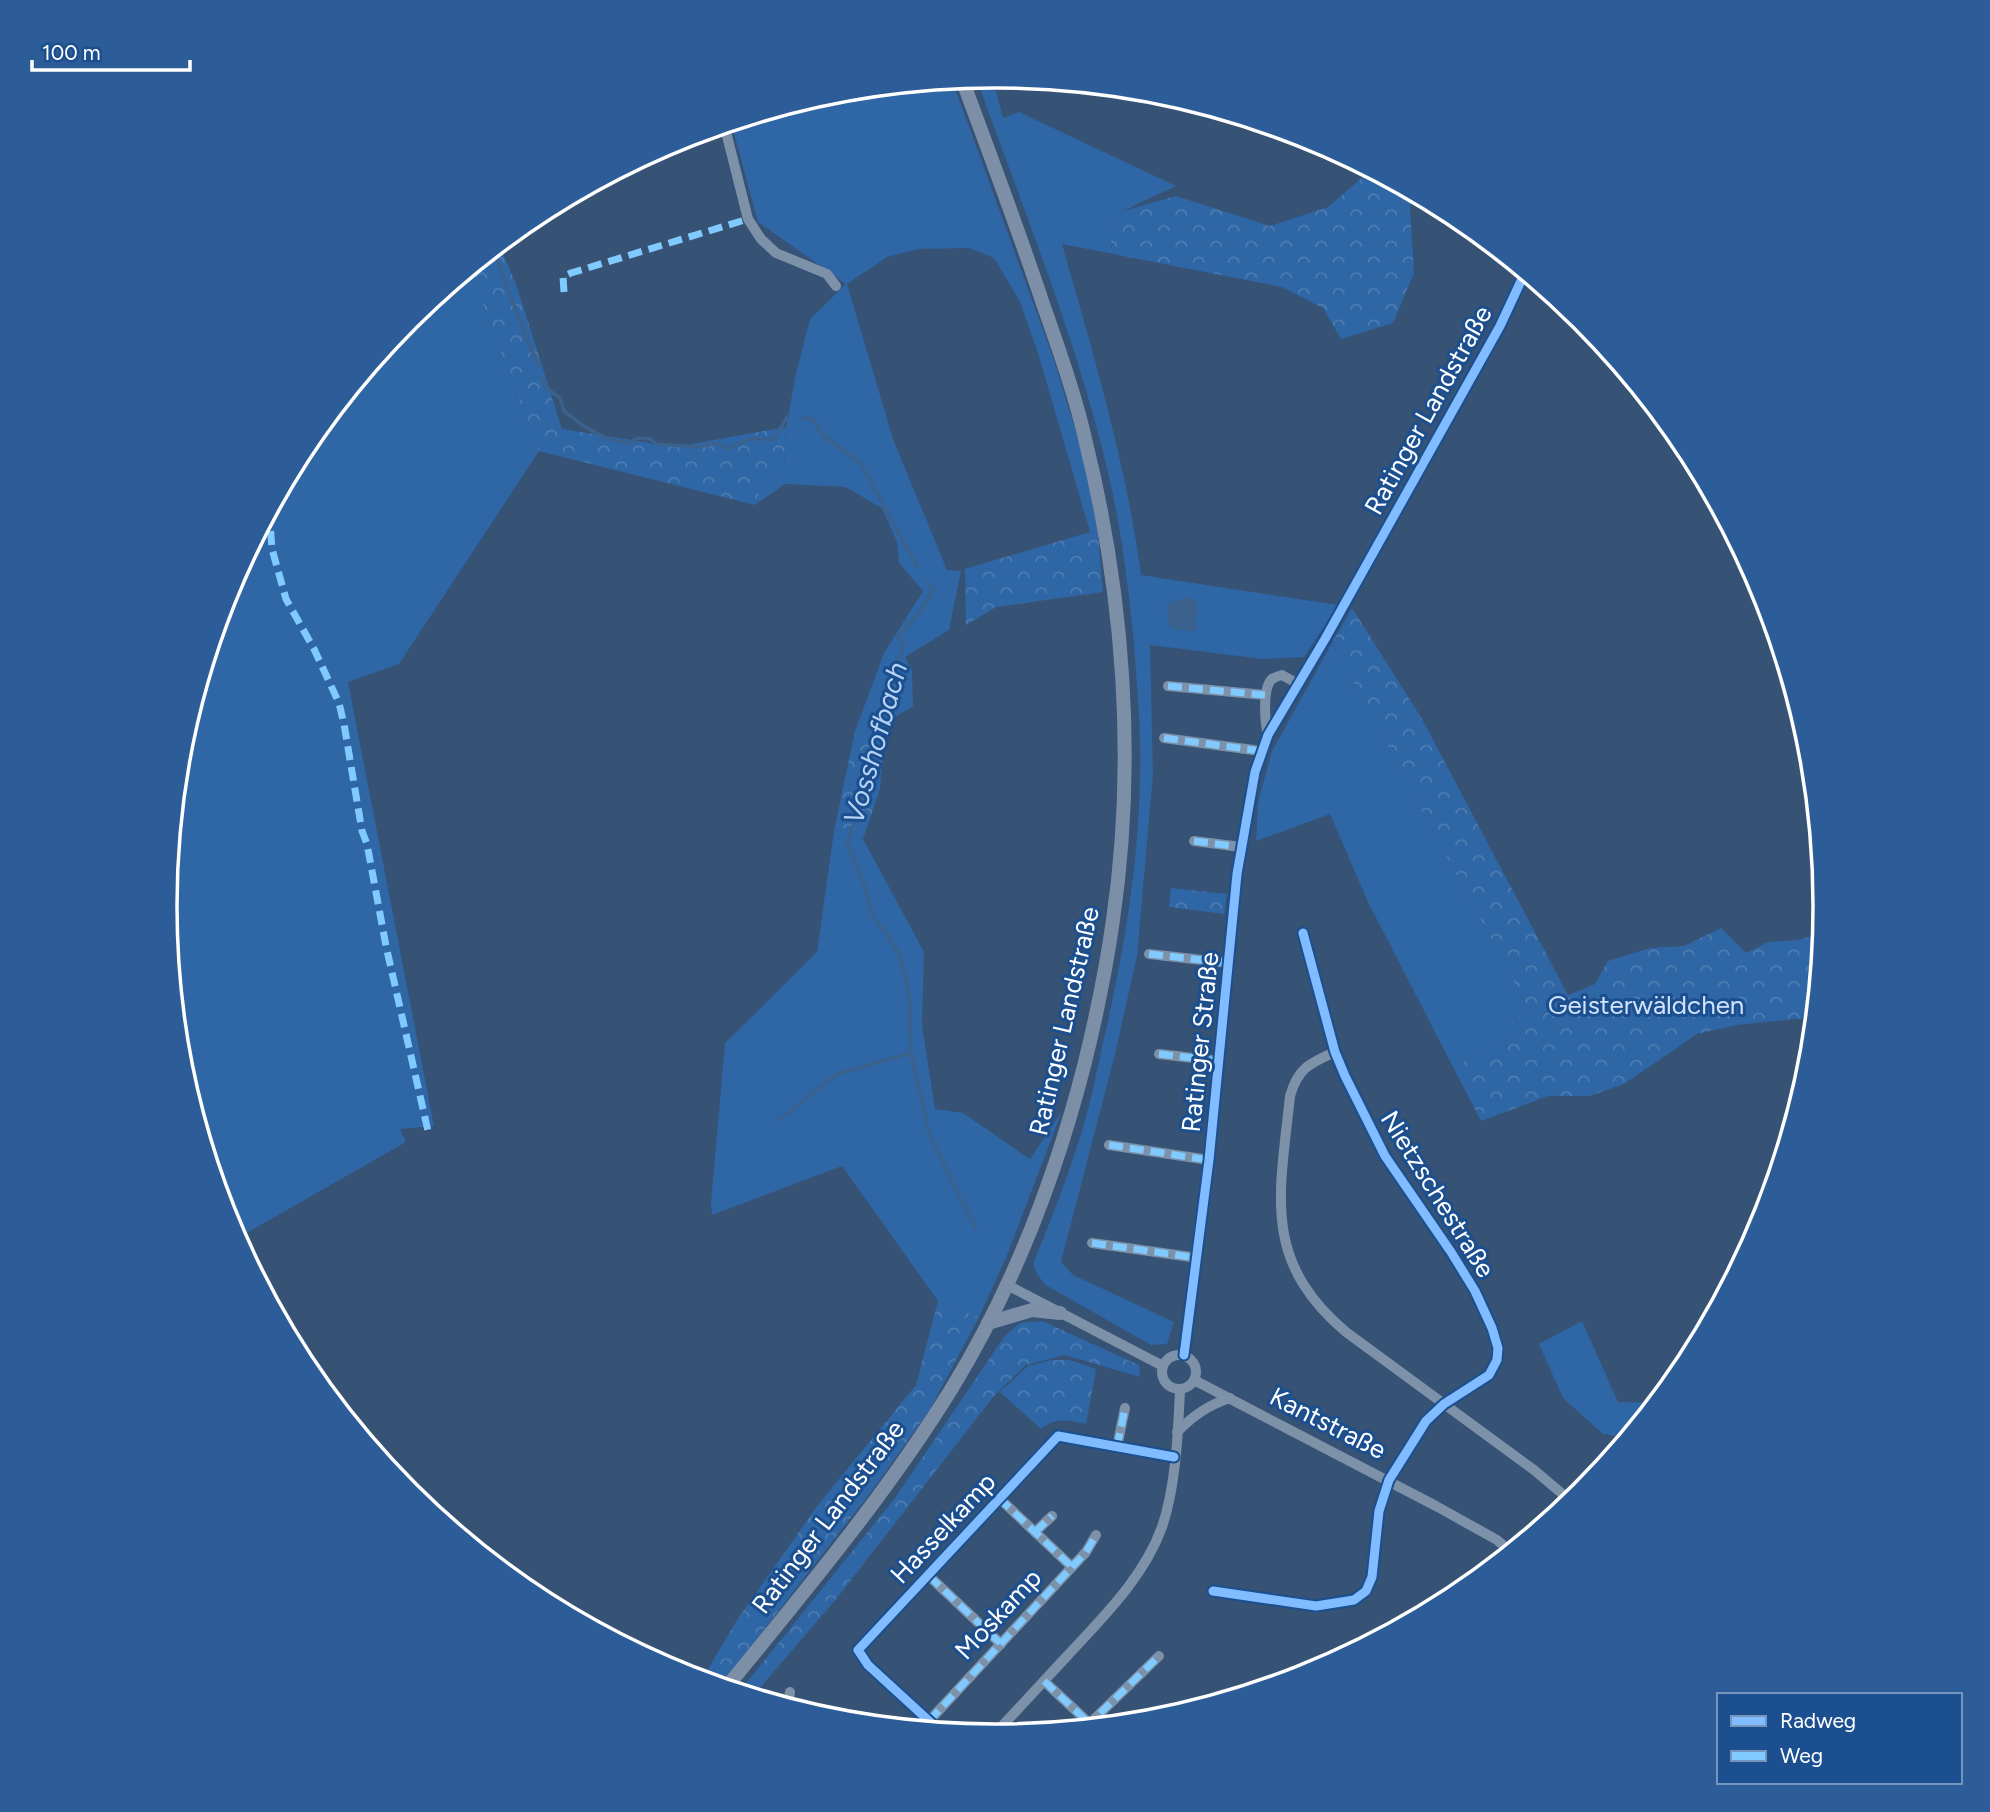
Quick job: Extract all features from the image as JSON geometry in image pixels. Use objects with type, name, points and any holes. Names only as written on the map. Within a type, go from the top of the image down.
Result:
[{"type":"main road","name":"Ratinger Landstraße","points":[[732,1681],[878,1498],[953,1387],[988,1323],[1044,1198],[1068,1128],[1104,976],[1119,870],[1124,759],[1121,660],[1111,565],[1086,440],[1063,362],[965,89]]},
{"type":"main road","points":[[988,1323],[1031,1310],[1060,1313]]},
{"type":"street","points":[[726,133],[748,219],[761,239],[776,253],[828,274],[836,286]]},
{"type":"street","name":"Ratinger Landstraße","points":[[1365,568],[1500,326],[1521,280]]},
{"type":"street","name":"Ratinger Straße","points":[[1184,1355],[1209,1160],[1241,847],[1255,772],[1268,735],[1365,568]]},
{"type":"street","points":[[1168,686],[1265,695],[1269,682],[1274,678],[1282,676],[1298,684]]},
{"type":"street","name":"Ratinger Straße","points":[[1265,695],[1268,735]]},
{"type":"street","points":[[1164,738],[1261,751]]},
{"type":"street","points":[[1194,841],[1241,847]]},
{"type":"street","name":"Nietzschestraße","points":[[1213,1591],[1316,1606],[1354,1600],[1366,1591],[1372,1577],[1379,1511],[1389,1480],[1426,1421],[1444,1404],[1489,1375],[1497,1360],[1498,1348],[1492,1328],[1475,1291],[1385,1156],[1368,1125],[1335,1052],[1303,933]]},
{"type":"street","points":[[1149,954],[1229,962]]},
{"type":"street","points":[[1335,1052],[1311,1063],[1301,1071],[1290,1096],[1280,1197],[1281,1221],[1287,1252],[1302,1284],[1328,1317],[1563,1495]]},
{"type":"street","points":[[1159,1054],[1219,1061]]},
{"type":"street","points":[[1109,1145],[1209,1160]]},
{"type":"street","points":[[1092,1243],[1198,1258]]},
{"type":"street","points":[[1007,1285],[1163,1366]]},
{"type":"street","points":[[1184,1355],[1194,1363],[1196,1375],[1188,1387],[1180,1390],[1172,1388],[1164,1381],[1162,1371],[1170,1357],[1184,1355]]},
{"type":"street","name":"Kantstraße","points":[[1194,1380],[1389,1480],[1504,1546]]},
{"type":"street","points":[[1004,1724],[1106,1615],[1145,1562],[1167,1508],[1180,1390]]},
{"type":"street","points":[[1177,1432],[1203,1409],[1230,1398]]},
{"type":"street","points":[[1118,1447],[1125,1408]]},
{"type":"street","name":"Hasselkamp","points":[[929,1721],[868,1665],[858,1650],[874,1631],[929,1576],[1058,1436],[1174,1457]]},
{"type":"street","points":[[999,1498],[1072,1567]]},
{"type":"street","points":[[1035,1532],[1052,1516]]},
{"type":"street","name":"Moskamp","points":[[929,1721],[1086,1552],[1096,1535]]},
{"type":"street","points":[[929,1576],[1001,1644]]},
{"type":"street","points":[[1096,1718],[1159,1656]]},
{"type":"street","points":[[1044,1681],[1081,1719]]},
{"type":"street","points":[[789,1698],[790,1692]]},
{"type":"green space","points":[[980,88],[995,88],[1003,118],[1019,112],[1176,186],[1123,211],[1109,232],[1113,254],[1062,244],[1118,449],[1141,575],[1338,605],[1304,657],[1262,659],[1150,645],[1153,775],[1137,956],[1115,1054],[1061,1262],[1073,1275],[1174,1322],[1167,1344],[1151,1345],[1044,1284],[1033,1264],[1082,1131],[1117,980],[1137,842],[1140,773],[1132,622],[1112,490],[1094,418],[1047,271]]},
{"type":"green space","points":[[955,89],[1054,360],[1086,465],[1098,535],[1090,532],[1038,353],[1020,302],[994,258],[969,248],[919,249],[887,257],[847,284],[893,439],[947,570],[961,571],[949,630],[905,657],[912,671],[913,707],[885,722],[855,731],[884,653],[923,591],[899,563],[897,542],[882,508],[845,487],[785,484],[755,505],[765,478],[784,469],[786,427],[810,319],[846,284],[758,222],[733,131],[835,103]]},
{"type":"green space","points":[[1364,176],[1412,202],[1414,273],[1393,323],[1341,339],[1323,308],[1282,287],[1113,254],[1109,232],[1123,211],[1176,196],[1270,226],[1328,207]]},
{"type":"green space","points":[[503,253],[517,287],[562,429],[675,447],[786,427],[784,469],[765,478],[755,505],[539,451],[485,312],[475,274]]},
{"type":"green space","points":[[475,274],[485,312],[539,451],[399,664],[348,682],[434,1126],[400,1129],[406,1142],[246,1234],[220,1169],[192,1066],[178,960],[178,852],[192,746],[204,694],[239,593],[261,544],[314,451],[346,408],[416,327]]},
{"type":"green space","points":[[1090,532],[1098,535],[1103,592],[996,607],[966,625],[965,569]]},
{"type":"green space","name":"Geisterwäldchen","points":[[1352,608],[1422,719],[1568,995],[1595,984],[1608,961],[1650,948],[1684,946],[1721,928],[1746,953],[1768,942],[1798,940],[1813,936],[1805,1018],[1737,1025],[1697,1034],[1624,1084],[1590,1096],[1548,1096],[1481,1121],[1453,1067],[1512,1039],[1518,1018],[1530,1012],[1332,643]]},
{"type":"green space","points":[[1332,643],[1530,1012],[1518,1018],[1512,1039],[1453,1067],[1368,902],[1330,814],[1256,841],[1258,802],[1272,751]]},
{"type":"green space","points":[[885,722],[880,789],[863,839],[849,827],[834,831],[855,731]]},
{"type":"green space","points":[[849,827],[863,839],[924,952],[922,1025],[935,1109],[963,1113],[1030,1159],[1062,1111],[1006,1258],[979,1317],[938,1301],[842,1166],[712,1215],[725,1043],[817,952],[834,831]]},
{"type":"green space","points":[[1171,888],[1227,894],[1224,914],[1169,907]]},
{"type":"green space","points":[[938,1301],[979,1317],[929,1411],[874,1488],[726,1679],[707,1671],[737,1620],[818,1505],[916,1385]]},
{"type":"green space","points":[[1042,1321],[1139,1365],[1140,1377],[1065,1355],[1026,1365],[994,1396],[837,1598],[759,1689],[745,1685],[895,1498],[1004,1337],[1020,1323]]},
{"type":"green space","points":[[1582,1321],[1618,1402],[1645,1403],[1618,1436],[1603,1434],[1563,1398],[1539,1344]]},
{"type":"green space","points":[[1051,1360],[1070,1360],[1096,1369],[1086,1424],[1062,1420],[1041,1429],[1000,1392],[1028,1366]]},
{"type":"shaded area","points":[[1187,597],[1197,603],[1196,628],[1193,631],[1173,629],[1168,622],[1167,604]]},
{"type":"waterway","name":"Vosshofbach","points":[[497,257],[538,366]]},
{"type":"waterway","name":"Vosshofbach","points":[[542,378],[546,388],[560,398],[564,411],[582,425],[608,439],[629,443],[638,438],[651,439],[656,444],[698,447],[718,443],[727,449],[752,438],[773,440],[787,417]]},
{"type":"waterway","name":"Vosshofbach","points":[[803,418],[813,419],[822,434],[861,464],[917,566]]},
{"type":"waterway","name":"Vosshofbach","points":[[927,582],[933,590],[920,612],[898,636],[904,645],[880,710],[860,805],[847,842],[865,887],[873,917],[900,956],[909,994],[911,1053],[929,1133],[976,1229]]},
{"type":"waterway","points":[[779,1120],[837,1074],[911,1053]]},
{"type":"marked path","points":[[564,292],[563,277],[571,273],[748,219]]},
{"type":"marked path","points":[[270,527],[272,549],[286,599],[314,649],[339,703],[362,831],[428,1131]]},
{"type":"marked path","points":[[1168,686],[1265,695]]},
{"type":"marked path","points":[[1164,738],[1261,751]]},
{"type":"marked path","points":[[1194,841],[1241,847]]},
{"type":"marked path","points":[[1149,954],[1229,963]]},
{"type":"marked path","points":[[1159,1054],[1219,1061]]},
{"type":"marked path","points":[[1109,1145],[1209,1160]]},
{"type":"marked path","points":[[1092,1243],[1198,1258]]},
{"type":"marked path","points":[[1117,1447],[1125,1408]]},
{"type":"marked path","points":[[999,1498],[1072,1567]]},
{"type":"marked path","points":[[1035,1532],[1052,1516]]},
{"type":"marked path","points":[[929,1721],[1086,1552],[1096,1535]]},
{"type":"marked path","points":[[929,1576],[1001,1644]]},
{"type":"marked path","points":[[1096,1718],[1159,1656]]},
{"type":"marked path","points":[[1044,1681],[1085,1719]]},
{"type":"cycle path","points":[[1184,1355],[1209,1160],[1237,874],[1255,772],[1268,735],[1325,639],[1500,326],[1521,280]]},
{"type":"cycle path","points":[[1213,1591],[1316,1606],[1354,1600],[1366,1591],[1372,1577],[1379,1511],[1389,1480],[1426,1421],[1444,1404],[1489,1375],[1497,1360],[1498,1348],[1492,1328],[1475,1291],[1385,1156],[1345,1076],[1335,1052],[1303,933]]},
{"type":"cycle path","points":[[930,1722],[868,1665],[858,1650],[1058,1436],[1174,1457]]}]
